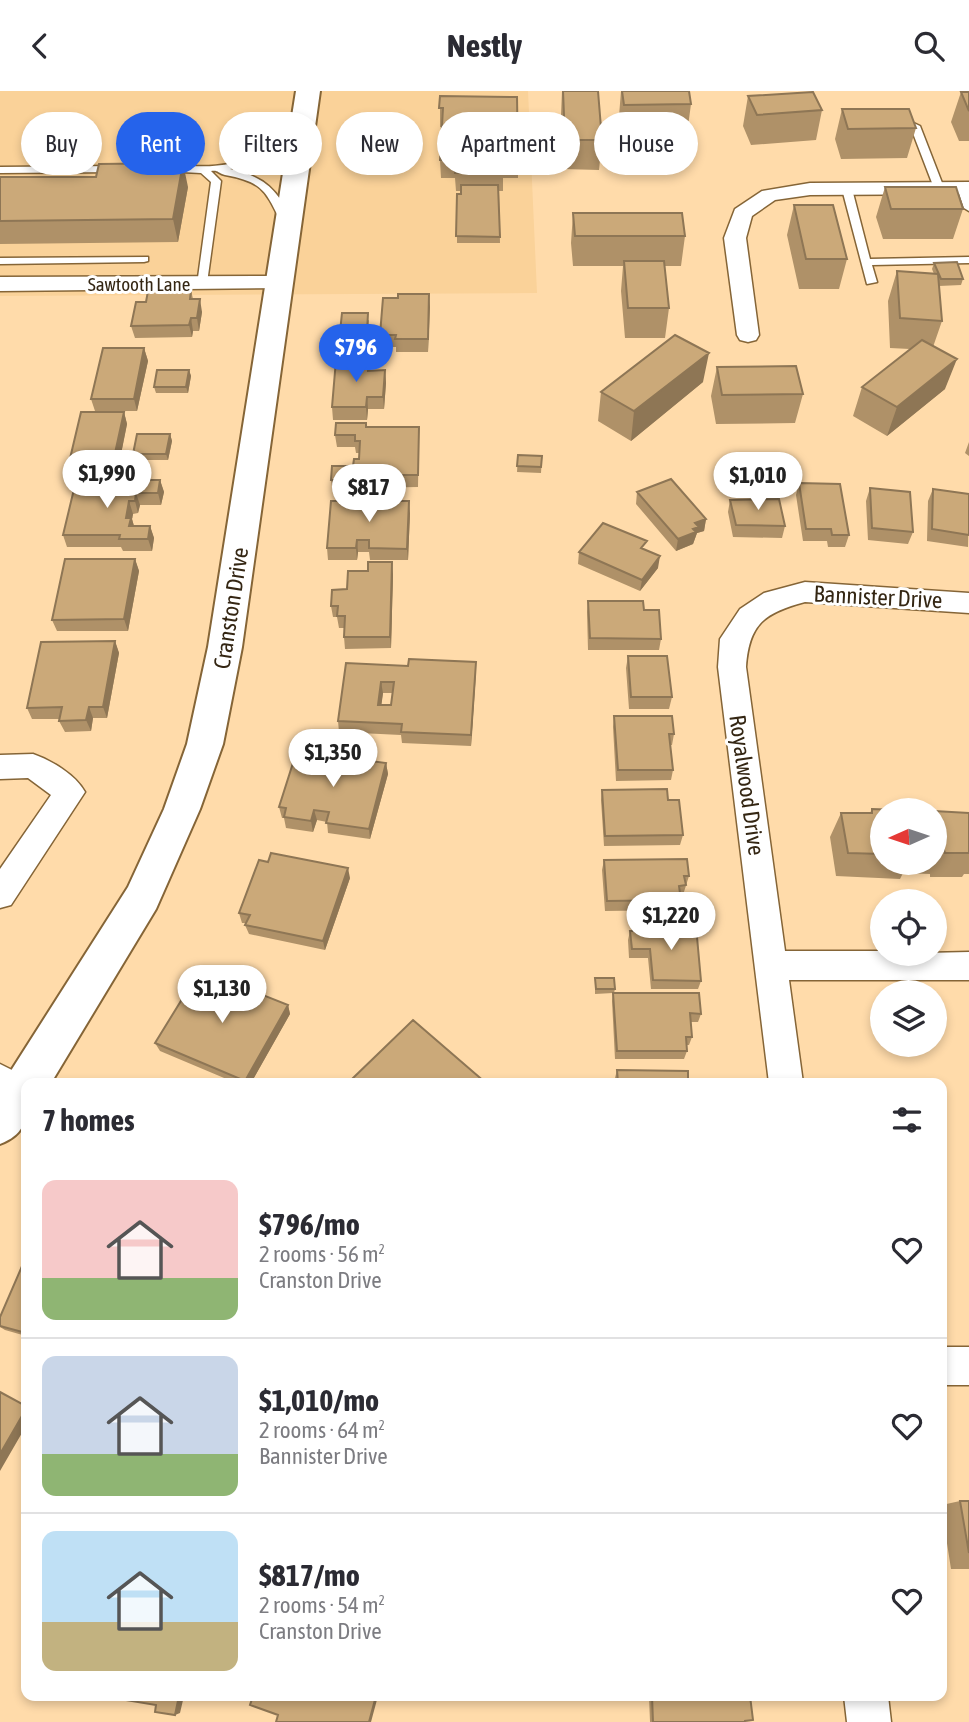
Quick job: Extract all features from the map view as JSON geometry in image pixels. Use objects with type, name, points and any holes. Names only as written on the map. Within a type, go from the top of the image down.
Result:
[{"type":"street","name":"Cranston Drive","points":[[27,1078],[142,897],[182,809],[201,754],[213,712],[225,647],[306,100]]},
{"type":"street","points":[[748,335],[735,238],[742,213],[769,195],[810,189],[939,188],[967,195]]},
{"type":"street","name":"Sawtooth Lane","points":[[0,285],[278,283]]},
{"type":"street","name":"Bannister Drive","points":[[750,616],[774,600],[805,592],[969,603]]},
{"type":"street","name":"Royalwood Drive","points":[[750,616],[734,639],[732,667],[785,1078]]},
{"type":"street","points":[[0,767],[33,766],[70,792],[0,895]]},
{"type":"street","points":[[771,965],[969,966]]},
{"type":"street","points":[[947,1366],[969,1366]]},
{"type":"street","points":[[867,1701],[869,1722]]},
{"type":"lane","points":[[205,167],[263,158],[273,150],[306,100]]},
{"type":"lane","points":[[892,117],[915,126],[939,188]]},
{"type":"lane","points":[[0,170],[116,169]]},
{"type":"lane","points":[[205,170],[247,175],[262,181],[282,211],[286,227]]},
{"type":"lane","points":[[201,283],[216,181],[210,173],[205,172]]},
{"type":"lane","points":[[847,189],[871,282]]},
{"type":"lane","points":[[0,261],[144,259]]},
{"type":"lane","points":[[81,284],[86,260]]},
{"type":"lane","points":[[866,262],[969,260]]},
{"type":"shaded area","points":[[0,91],[528,91],[529,112],[437,112],[437,175],[532,175],[537,293],[0,296]]},
{"type":"building","points":[[563,91],[598,91],[600,112],[594,112],[594,140],[580,140],[580,112],[564,112]]},
{"type":"building","points":[[622,91],[689,91],[691,104],[624,105]]},
{"type":"building","points":[[813,92],[822,110],[757,115],[748,96]]},
{"type":"building","points":[[961,92],[969,92],[969,111]]},
{"type":"building","points":[[440,96],[517,97],[517,112],[443,112],[443,108],[439,108]]},
{"type":"building","points":[[842,109],[909,109],[916,128],[848,129]]},
{"type":"building","points":[[102,164],[116,164],[116,175],[181,175],[173,219],[0,221],[0,177],[96,177],[102,175]]},
{"type":"building","points":[[461,185],[498,185],[500,237],[456,236],[457,194],[461,194]]},
{"type":"building","points":[[885,187],[956,187],[963,209],[891,209]]},
{"type":"building","points":[[794,205],[833,205],[847,259],[806,259]]},
{"type":"building","points":[[573,213],[682,213],[685,236],[575,236]]},
{"type":"building","points":[[624,261],[664,261],[669,308],[628,308]]},
{"type":"building","points":[[957,262],[963,279],[941,279],[934,263]]},
{"type":"building","points":[[897,271],[938,274],[942,321],[900,318]]},
{"type":"building","points":[[191,290],[190,299],[200,299],[197,318],[191,318],[189,325],[131,326],[136,302],[146,302],[148,291]]},
{"type":"building","points":[[398,294],[429,294],[428,339],[395,339],[396,335],[380,335],[383,298],[398,298]]},
{"type":"building","points":[[342,313],[368,313],[367,332],[340,332]]},
{"type":"building","points":[[675,335],[709,353],[634,411],[601,392]]},
{"type":"building","points":[[922,340],[957,359],[897,407],[862,387]]},
{"type":"building","points":[[103,348],[144,348],[134,399],[91,399]]},
{"type":"building","points":[[336,360],[368,360],[368,371],[385,370],[383,397],[367,397],[366,407],[332,407]]},
{"type":"building","points":[[796,366],[803,394],[722,395],[717,367]]},
{"type":"building","points":[[157,370],[189,370],[186,387],[154,387]]},
{"type":"building","points":[[81,412],[124,412],[112,467],[68,467]]},
{"type":"building","points":[[336,423],[366,423],[366,427],[419,427],[418,475],[363,475],[362,479],[331,480],[332,466],[353,466],[354,459],[359,459],[360,441],[355,441],[355,435],[335,435]]},
{"type":"building","points":[[137,434],[170,434],[166,454],[133,454]]},
{"type":"building","points":[[518,455],[542,456],[541,467],[517,466]]},
{"type":"building","points":[[671,479],[706,519],[695,523],[699,527],[693,529],[696,532],[678,539],[637,492]]},
{"type":"building","points":[[131,480],[160,480],[158,493],[136,493],[135,501],[129,501],[126,518],[131,518],[129,526],[150,526],[148,539],[119,539],[120,535],[63,535],[75,485],[130,485]]},
{"type":"building","points":[[799,483],[840,484],[849,535],[832,535],[831,529],[806,529]]},
{"type":"building","points":[[870,488],[910,492],[913,532],[872,528]]},
{"type":"building","points":[[933,489],[969,494],[969,535],[932,529]]},
{"type":"building","points":[[779,499],[785,526],[736,525],[730,500]]},
{"type":"building","points":[[331,501],[409,501],[407,549],[369,548],[369,540],[357,540],[356,548],[327,548]]},
{"type":"building","points":[[603,523],[647,541],[641,548],[660,556],[642,580],[579,552]]},
{"type":"building","points":[[65,559],[135,559],[124,619],[52,620]]},
{"type":"building","points":[[368,562],[392,562],[390,637],[344,637],[345,616],[337,616],[338,606],[331,606],[332,590],[347,589],[348,571],[368,571]]},
{"type":"building","points":[[588,601],[643,601],[644,610],[659,610],[661,639],[590,638]]},
{"type":"building","points":[[115,641],[103,707],[89,707],[86,720],[59,721],[62,707],[27,708],[41,642]]},
{"type":"building","points":[[628,656],[667,656],[672,697],[631,697]]},
{"type":"building","points":[[409,659],[476,662],[471,735],[401,732],[402,724],[338,721],[346,663],[408,666]],"holes":[[[381,682],[394,682],[391,705],[378,705]]]},
{"type":"building","points":[[614,716],[672,716],[674,734],[669,734],[673,770],[618,770]]},
{"type":"building","points":[[303,752],[386,763],[369,829],[326,823],[329,812],[314,810],[311,821],[284,817],[286,808],[279,807],[293,763],[300,764]]},
{"type":"building","points":[[667,789],[668,800],[679,800],[683,835],[605,836],[602,790]]},
{"type":"building","points":[[947,812],[969,813],[969,853],[947,853]]},
{"type":"building","points":[[841,813],[870,813],[870,854],[848,853]]},
{"type":"building","points":[[271,853],[348,868],[323,941],[245,925],[250,915],[239,913],[259,860],[268,862]]},
{"type":"building","points":[[687,859],[689,876],[684,876],[686,885],[679,886],[681,900],[607,901],[604,860]]},
{"type":"building","points":[[650,926],[696,926],[701,981],[653,980],[650,949],[632,949],[630,931],[650,931]]},
{"type":"building","points":[[200,970],[288,1005],[247,1078],[238,1078],[155,1043]]},
{"type":"building","points":[[595,978],[614,978],[615,989],[596,989]]},
{"type":"building","points":[[613,993],[699,993],[701,1014],[690,1013],[692,1037],[686,1037],[687,1051],[617,1051]]},
{"type":"building","points":[[413,1020],[480,1078],[353,1078]]},
{"type":"building","points":[[617,1070],[688,1071],[688,1078],[618,1078]]},
{"type":"building","points":[[21,1269],[21,1332],[0,1326],[0,1317]]},
{"type":"building","points":[[0,1392],[21,1403],[21,1418],[0,1454]]},
{"type":"building","points":[[960,1501],[969,1501],[969,1553]]},
{"type":"building","points":[[132,1701],[178,1701],[175,1715],[155,1712],[156,1705]]},
{"type":"building","points":[[251,1701],[375,1701],[369,1722],[276,1722],[278,1715],[250,1705]]},
{"type":"building","points":[[652,1701],[751,1701],[753,1720],[745,1722],[653,1722]]}]
